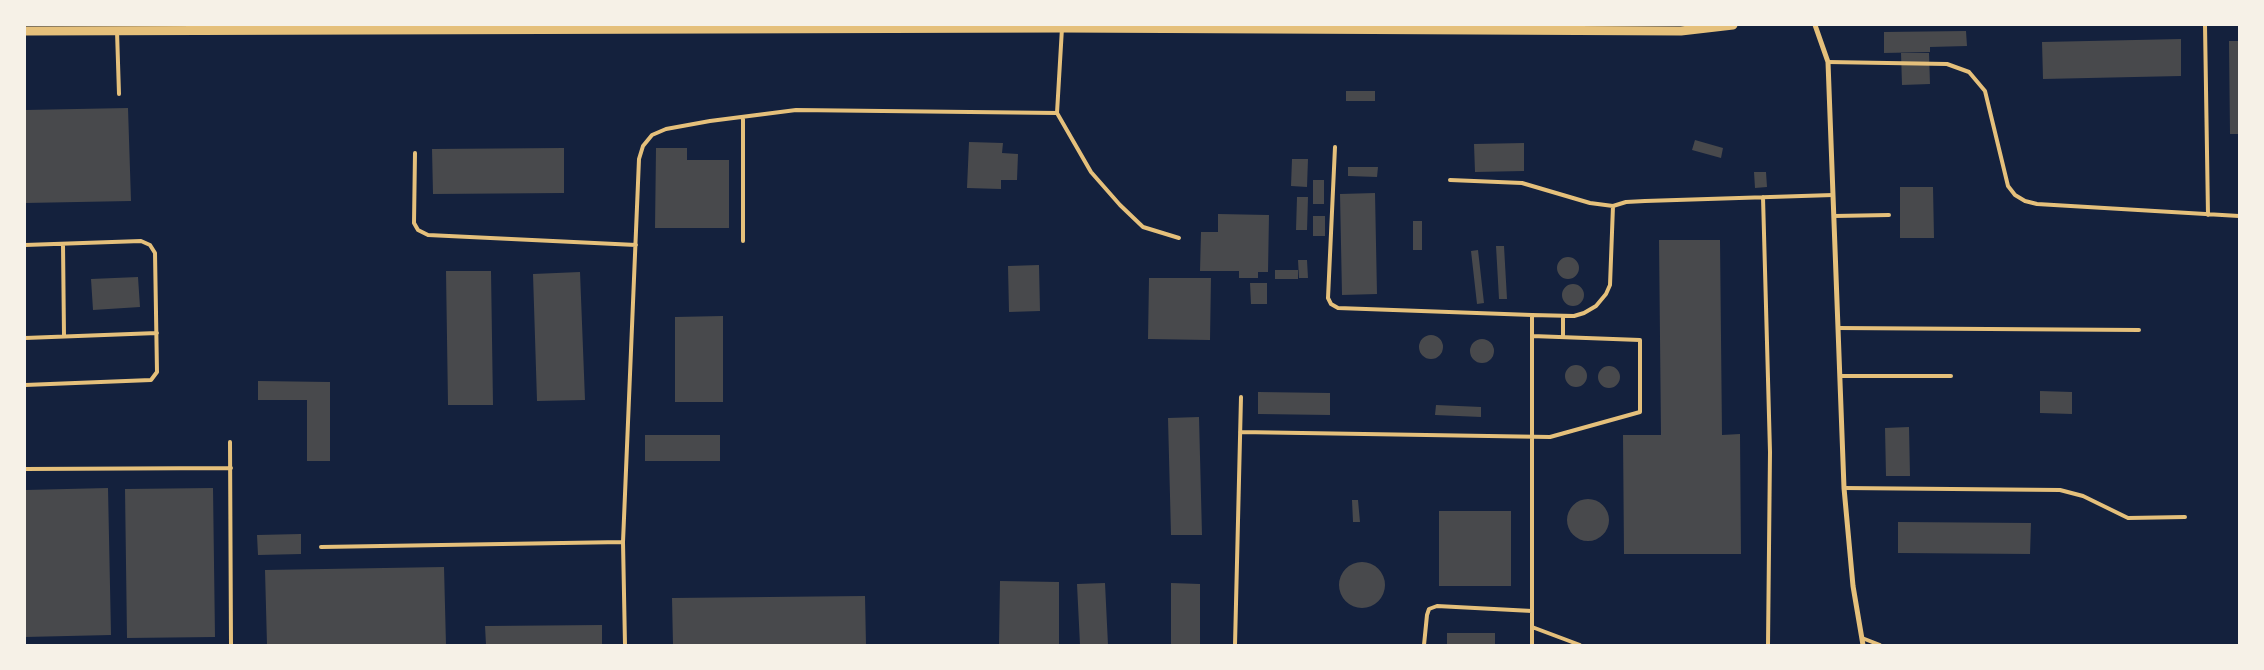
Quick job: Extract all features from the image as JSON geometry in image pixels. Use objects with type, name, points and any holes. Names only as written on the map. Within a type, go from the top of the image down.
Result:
[{"type":"street","points":[[25,31],[437,27],[1173,27],[1681,30],[1733,25]]},
{"type":"street","points":[[1815,25],[1828,62],[1844,488],[1853,586],[1864,645]]},
{"type":"lane","points":[[2205,25],[2208,215]]},
{"type":"lane","points":[[1062,28],[1057,113],[1091,172],[1120,205],[1144,227],[1178,238]]},
{"type":"lane","points":[[117,31],[119,94]]},
{"type":"lane","points":[[1828,62],[1947,64],[1969,72],[1985,92],[2008,186],[2015,195],[2025,201],[2037,204],[2239,216]]},
{"type":"lane","points":[[625,645],[623,542],[639,159],[643,146],[652,135],[666,130],[796,110],[1057,113]]},
{"type":"lane","points":[[743,117],[743,241]]},
{"type":"lane","points":[[1335,147],[1328,298],[1331,304],[1338,308],[1574,316],[1596,306],[1606,294],[1610,285],[1613,206]]},
{"type":"lane","points":[[415,153],[414,223],[418,230],[428,235],[636,245]]},
{"type":"lane","points":[[1450,180],[1522,183],[1590,203],[1613,206],[1626,202],[1645,201],[1833,195]]},
{"type":"lane","points":[[1763,197],[1770,452],[1768,645]]},
{"type":"lane","points":[[1834,216],[1889,215]]},
{"type":"lane","points":[[25,245],[141,240],[150,245],[155,253],[158,372],[151,380],[25,385]]},
{"type":"lane","points":[[62,244],[64,336]]},
{"type":"lane","points":[[1532,315],[1532,645]]},
{"type":"lane","points":[[1563,316],[1563,337]]},
{"type":"lane","points":[[1838,328],[2139,330]]},
{"type":"lane","points":[[25,338],[157,333]]},
{"type":"lane","points":[[1240,432],[1532,437],[1562,435],[1640,412],[1640,340],[1532,336]]},
{"type":"lane","points":[[1840,376],[1950,376]]},
{"type":"lane","points":[[1236,645],[1241,397]]},
{"type":"lane","points":[[230,442],[231,645]]},
{"type":"lane","points":[[25,469],[230,468]]},
{"type":"lane","points":[[1844,488],[2060,490],[2083,496],[2128,518],[2185,517]]},
{"type":"lane","points":[[321,547],[623,542]]},
{"type":"lane","points":[[1424,645],[1429,609],[1437,606],[1532,611]]},
{"type":"lane","points":[[1532,627],[1580,645]]},
{"type":"lane","points":[[1862,638],[1880,645]]},
{"type":"building","points":[[1966,31],[1967,46],[1930,47],[1930,52],[1884,53],[1884,32]]},
{"type":"building","points":[[2181,39],[2181,76],[2043,79],[2042,42]]},
{"type":"building","points":[[2229,41],[2239,41],[2239,134],[2230,134]]},
{"type":"building","points":[[1901,53],[1929,53],[1930,84],[1902,85]]},
{"type":"building","points":[[1346,91],[1375,91],[1375,101],[1346,101]]},
{"type":"building","points":[[128,108],[131,201],[25,203],[25,110]]},
{"type":"building","points":[[1695,140],[1723,148],[1721,158],[1692,150]]},
{"type":"building","points":[[969,142],[1003,143],[1002,153],[1018,154],[1017,180],[1001,180],[1001,189],[967,188]]},
{"type":"building","points":[[1524,143],[1524,171],[1475,172],[1474,144]]},
{"type":"building","points":[[564,148],[564,193],[433,194],[432,149]]},
{"type":"building","points":[[656,148],[687,148],[687,160],[729,160],[729,228],[655,228]]},
{"type":"building","points":[[1292,159],[1308,159],[1307,187],[1291,186]]},
{"type":"building","points":[[1348,167],[1378,167],[1377,177],[1348,176]]},
{"type":"building","points":[[1754,172],[1766,172],[1767,187],[1755,188]]},
{"type":"building","points":[[1313,180],[1324,180],[1324,204],[1313,204]]},
{"type":"building","points":[[1900,187],[1933,187],[1934,238],[1900,238]]},
{"type":"building","points":[[1375,193],[1377,294],[1342,295],[1340,194]]},
{"type":"building","points":[[1297,197],[1308,197],[1307,230],[1296,230]]},
{"type":"building","points":[[1218,214],[1269,215],[1268,272],[1258,272],[1258,278],[1239,278],[1239,271],[1200,271],[1201,232],[1218,232]]},
{"type":"building","points":[[1313,216],[1325,216],[1325,236],[1313,236]]},
{"type":"building","points":[[1413,221],[1422,221],[1422,250],[1413,250]]},
{"type":"building","points":[[1659,240],[1720,240],[1722,435],[1740,434],[1741,554],[1624,554],[1623,435],[1661,435]]},
{"type":"building","points":[[1496,246],[1504,246],[1507,299],[1499,299]]},
{"type":"building","points":[[1478,250],[1484,303],[1477,304],[1471,251]]},
{"type":"building","points":[[1568,257],[1576,260],[1579,268],[1576,276],[1568,279],[1560,276],[1557,268],[1560,260]]},
{"type":"building","points":[[1298,260],[1307,260],[1308,278],[1299,278]]},
{"type":"building","points":[[1039,265],[1040,311],[1009,312],[1008,266]]},
{"type":"building","points":[[1275,270],[1298,270],[1298,279],[1275,279]]},
{"type":"building","points":[[446,271],[491,271],[493,405],[448,405]]},
{"type":"building","points":[[580,272],[585,400],[537,401],[533,274]]},
{"type":"building","points":[[138,277],[140,307],[93,310],[91,279]]},
{"type":"building","points":[[1149,278],[1211,278],[1210,340],[1148,339]]},
{"type":"building","points":[[1250,283],[1267,283],[1267,304],[1251,304]]},
{"type":"building","points":[[1573,284],[1581,287],[1584,295],[1581,303],[1573,306],[1565,303],[1562,295],[1565,287]]},
{"type":"building","points":[[723,316],[723,402],[675,402],[675,317]]},
{"type":"building","points":[[1431,335],[1439,339],[1443,347],[1439,355],[1431,359],[1423,355],[1419,347],[1423,339]]},
{"type":"building","points":[[1482,339],[1490,343],[1494,351],[1490,359],[1482,363],[1474,359],[1470,351],[1474,343]]},
{"type":"building","points":[[1576,365],[1584,368],[1587,376],[1584,384],[1576,387],[1568,384],[1565,376],[1568,368]]},
{"type":"building","points":[[1609,366],[1617,369],[1620,377],[1617,385],[1609,388],[1601,385],[1598,377],[1601,369]]},
{"type":"building","points":[[258,381],[330,382],[330,461],[307,461],[307,400],[258,400]]},
{"type":"building","points":[[2040,391],[2072,392],[2072,414],[2040,413]]},
{"type":"building","points":[[1258,392],[1330,393],[1330,415],[1258,414]]},
{"type":"building","points":[[1436,405],[1481,407],[1481,417],[1435,415]]},
{"type":"building","points":[[1199,417],[1202,535],[1171,535],[1168,418]]},
{"type":"building","points":[[1909,427],[1910,476],[1886,476],[1885,428]]},
{"type":"building","points":[[645,435],[720,435],[720,461],[645,461]]},
{"type":"building","points":[[108,488],[111,635],[25,637],[25,490]]},
{"type":"building","points":[[213,488],[215,637],[127,638],[125,489]]},
{"type":"building","points":[[1588,499],[1603,505],[1609,520],[1603,535],[1588,541],[1573,535],[1567,520],[1573,505]]},
{"type":"building","points":[[1352,500],[1358,500],[1360,522],[1353,522]]},
{"type":"building","points":[[1439,511],[1511,511],[1511,586],[1439,586]]},
{"type":"building","points":[[1898,522],[2031,523],[2030,554],[1898,553]]},
{"type":"building","points":[[301,534],[301,554],[258,555],[257,535]]},
{"type":"building","points":[[1367,562],[1379,568],[1384,576],[1384,594],[1379,602],[1371,607],[1357,608],[1345,602],[1340,594],[1339,580],[1345,568],[1353,563]]},
{"type":"building","points":[[444,567],[446,645],[267,645],[265,570]]},
{"type":"building","points":[[1000,581],[1059,582],[1059,645],[999,645]]},
{"type":"building","points":[[1105,583],[1108,645],[1080,645],[1077,584]]},
{"type":"building","points":[[1171,583],[1200,584],[1200,645],[1171,645]]},
{"type":"building","points":[[865,596],[866,645],[673,645],[672,598]]},
{"type":"building","points":[[602,625],[602,645],[486,645],[485,626]]},
{"type":"building","points":[[1447,633],[1495,633],[1495,645],[1447,645]]}]
